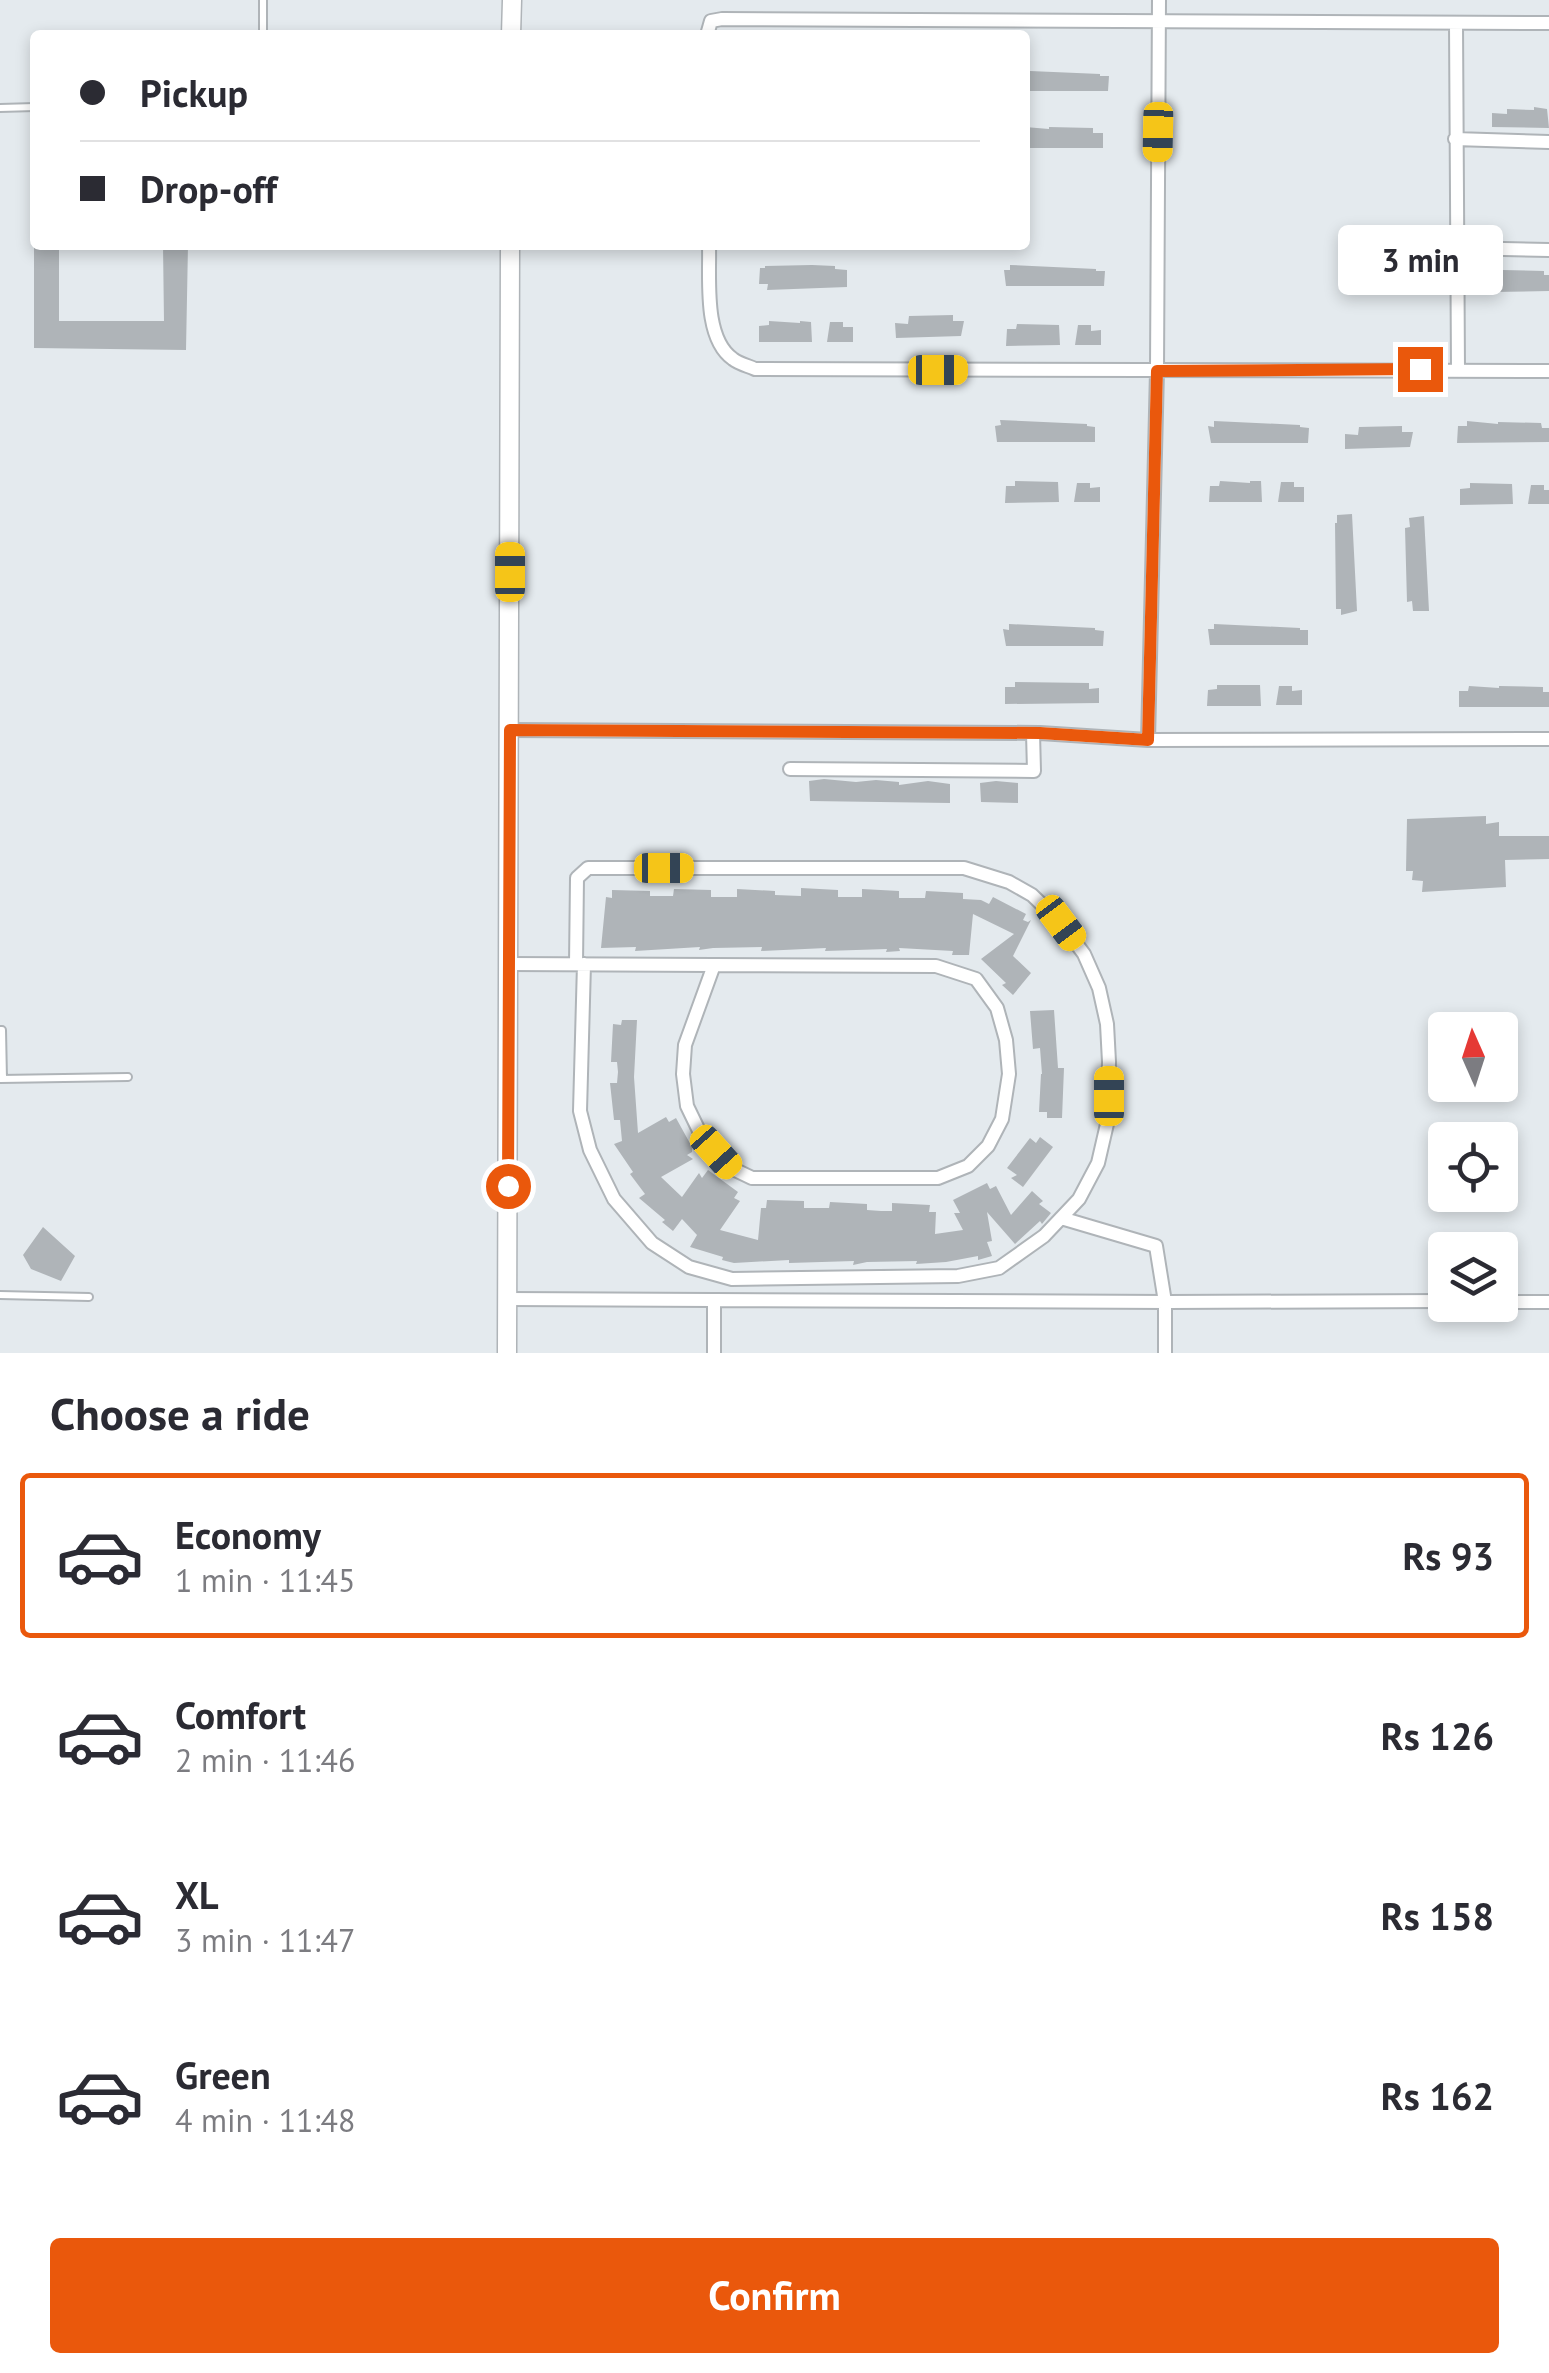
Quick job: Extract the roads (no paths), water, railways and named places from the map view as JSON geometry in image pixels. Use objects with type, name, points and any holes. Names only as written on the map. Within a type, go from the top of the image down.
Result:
[{"type":"street","points":[[1148,740],[1157,371],[1159,0]]},
{"type":"street","points":[[510,30],[511,4]]},
{"type":"street","points":[[708,30],[711,21],[722,19],[1549,23]]},
{"type":"street","points":[[1456,24],[1458,369]]},
{"type":"street","points":[[1455,139],[1549,142]]},
{"type":"street","points":[[1458,248],[1549,250]]},
{"type":"street","points":[[506,1353],[510,250]]},
{"type":"street","points":[[708,250],[712,320],[718,341],[732,359],[755,369],[1549,371]]},
{"type":"street","points":[[510,730],[1033,733],[1148,740],[1549,739]]},
{"type":"street","points":[[790,768],[1034,770],[1033,733]]},
{"type":"street","points":[[588,868],[964,868],[1009,882],[1032,895],[1061,923],[1084,954],[1099,988],[1107,1024],[1109,1096],[1098,1163],[1079,1199],[1044,1236],[999,1268],[958,1276],[732,1279],[689,1267],[652,1243],[614,1199],[590,1150],[580,1111],[580,964],[577,878],[588,868]]},
{"type":"street","points":[[509,964],[936,966],[976,979],[998,1008],[1010,1074],[1002,1119],[988,1146],[968,1166],[938,1178],[752,1178],[729,1166],[702,1136],[687,1106],[683,1074],[685,1045],[714,965]]},
{"type":"street","points":[[1061,1218],[1156,1246],[1165,1302],[1165,1353]]},
{"type":"street","points":[[507,1299],[1428,1301]]},
{"type":"street","points":[[714,1300],[714,1353]]},
{"type":"street","points":[[1518,1302],[1549,1302]]},
{"type":"lane","points":[[262,0],[263,30]]},
{"type":"lane","points":[[0,108],[30,108]]},
{"type":"lane","points":[[0,1030],[2,1079],[128,1078]]},
{"type":"lane","points":[[0,1295],[89,1297]]}]
